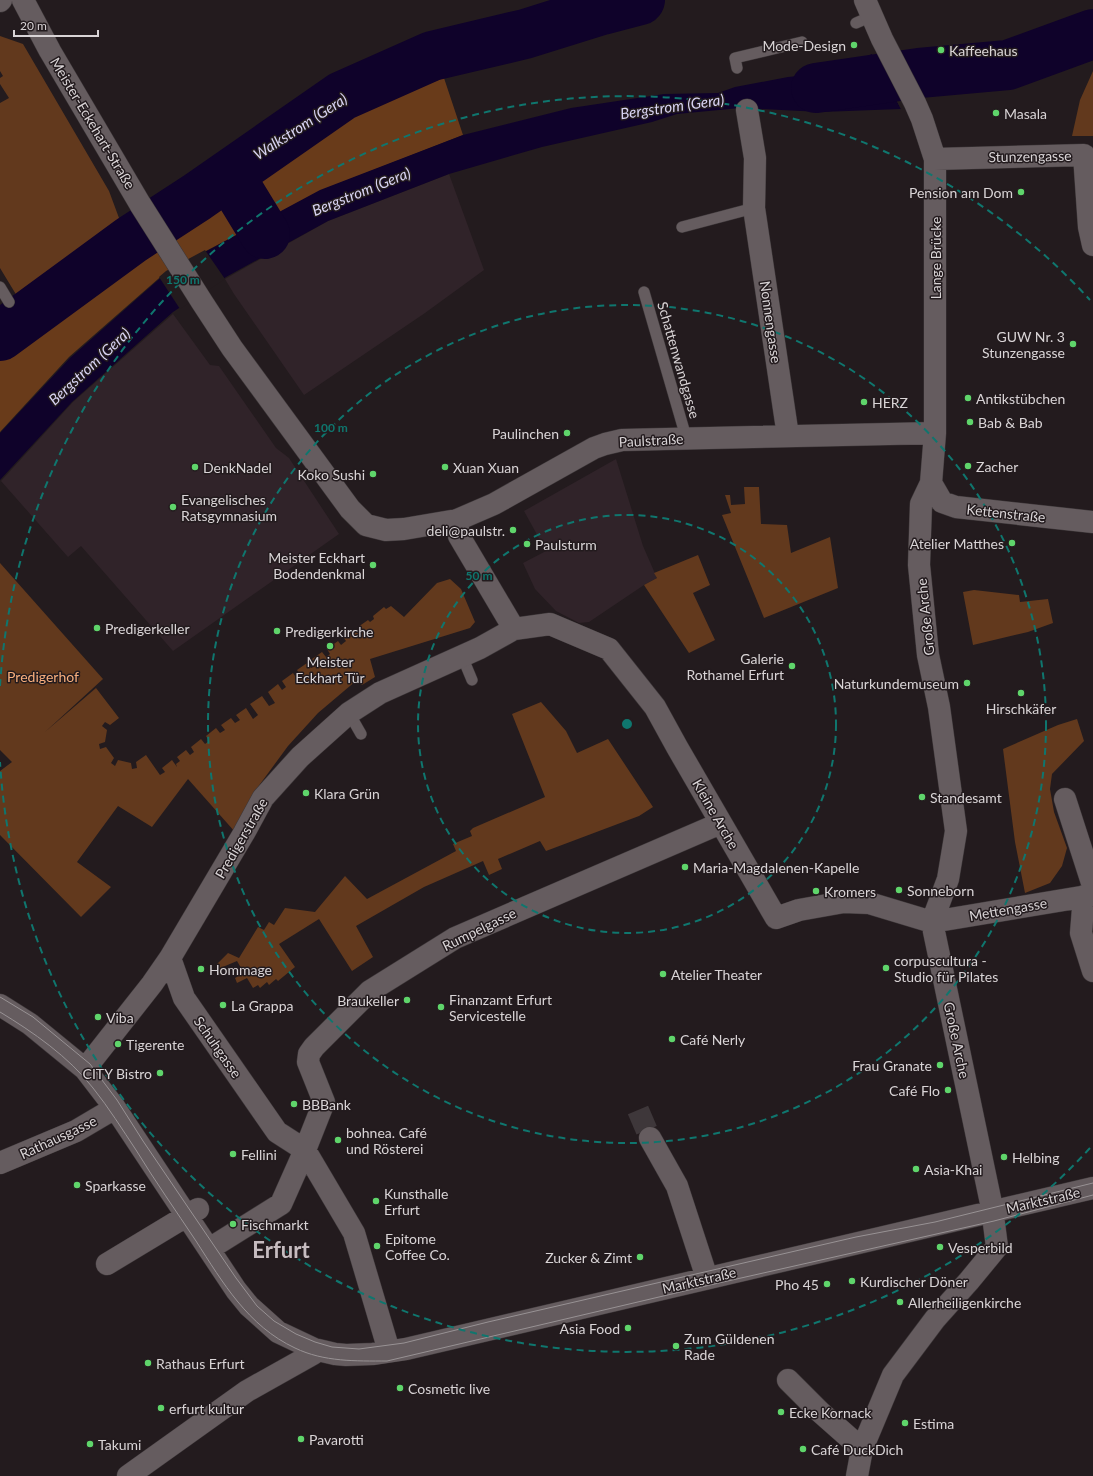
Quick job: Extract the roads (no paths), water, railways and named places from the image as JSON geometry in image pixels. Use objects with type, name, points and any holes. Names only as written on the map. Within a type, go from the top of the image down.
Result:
[{"type":"street","name":"Meister-Eckehart-Straße","points":[[23,0],[50,51],[140,204],[223,335],[350,509],[366,525],[386,530]]},
{"type":"street","name":"Lange Brücke","points":[[864,13],[886,47],[922,119],[935,159],[935,433],[931,484]]},
{"type":"street","name":"Nonnengasse","points":[[747,110],[755,158],[754,208],[788,436]]},
{"type":"street","name":"Stunzengasse","points":[[935,159],[1084,155],[1089,227],[1093,245]]},
{"type":"street","name":"Paulstraße","points":[[386,530],[404,529],[457,520],[494,504],[594,448],[622,440],[935,433]]},
{"type":"street","name":"Kettenstraße","points":[[931,484],[942,502],[956,507],[1093,522]]},
{"type":"street","name":"Große Arche","points":[[931,484],[921,504],[920,566],[928,655],[942,706],[956,831],[948,879],[932,922],[985,1174]]},
{"type":"street","points":[[457,520],[459,536],[514,629]]},
{"type":"street","name":"Predigerstraße","points":[[85,1069],[152,984],[170,958],[263,798],[300,757],[349,713],[380,692],[480,648],[514,629],[550,624],[576,635]]},
{"type":"street","name":"Kleine Arche","points":[[576,635],[609,649],[655,707],[776,918],[799,910],[844,902],[868,903],[932,922]]},
{"type":"street","points":[[1065,799],[1090,892],[1081,933],[1093,971]]},
{"type":"street","name":"Rumpelgasse","points":[[305,1150],[324,1098],[308,1062],[309,1054],[315,1046],[370,991],[455,938],[549,896],[721,823]]},
{"type":"street","name":"Mettengasse","points":[[932,922],[1090,892]]},
{"type":"street","name":"Schuhgasse","points":[[170,958],[184,998],[277,1132],[305,1150]]},
{"type":"street","points":[[0,1005],[30,1024],[85,1069],[192,1212],[209,1249],[236,1290],[249,1306],[278,1332],[314,1349],[335,1354],[373,1354],[397,1350],[354,1232],[305,1150]]},
{"type":"street","name":"Rathausgasse","points":[[0,1164],[76,1131],[115,1108]]},
{"type":"street","name":"Marktstraße","points":[[650,1138],[677,1186],[706,1275]]},
{"type":"street","points":[[209,1249],[280,1204],[305,1150]]},
{"type":"street","name":"Marktstraße","points":[[857,1476],[862,1449],[893,1375],[935,1319],[997,1247],[993,1212],[985,1174]]},
{"type":"street","name":"Marktstraße","points":[[397,1350],[706,1275],[993,1212],[1093,1188]]},
{"type":"street","points":[[108,1264],[192,1212]]},
{"type":"street","points":[[128,1476],[247,1391],[313,1354],[314,1349]]},
{"type":"street","points":[[788,1380],[819,1411],[862,1449]]},
{"type":"lane","points":[[737,68],[735,58],[802,42]]},
{"type":"lane","points":[[682,227],[754,208]]},
{"type":"lane","points":[[0,287],[9,302]]},
{"type":"lane","name":"Schattenwandgasse","points":[[644,292],[686,438]]},
{"type":"lane","points":[[462,656],[472,680]]},
{"type":"lane","points":[[349,713],[361,734]]},
{"type":"water","points":[[872,54],[901,109],[821,112],[740,108],[677,114],[652,122],[542,147],[449,174],[328,221],[226,277],[173,312],[72,402],[0,480],[0,433],[70,358],[166,273],[320,190],[463,135],[571,108],[664,94],[718,93],[735,87],[788,77],[829,73]]},
{"type":"waterway","name":"Walkstrom (Gera)","points":[[0,336],[131,240],[197,197],[342,96],[432,56],[525,34],[640,0]]},
{"type":"waterway","name":"Bergstrom (Gera)","points":[[816,88],[919,73],[1008,65],[1093,34]]},
{"type":"waterway","name":"Bergstrom (Gera)","points":[[229,175],[265,234]]},
{"type":"tunnel","points":[[638,1110],[650,1138]]},
{"type":"tram line","points":[[0,997],[33,1017],[90,1064],[117,1100],[236,1278],[257,1306],[274,1321],[296,1334],[332,1347],[359,1349],[404,1343],[488,1322],[856,1237],[935,1222],[1093,1183]]},
{"type":"tram line","points":[[0,1012],[50,1046],[73,1066],[93,1088],[136,1150],[227,1288],[250,1316],[278,1339],[295,1348],[317,1356],[340,1360],[387,1361],[710,1285],[994,1221],[1093,1195]]},
{"type":"place","name":"Mode-Design","points":[[854,45]]},
{"type":"place","name":"Kaffeehaus","points":[[941,50]]},
{"type":"place","name":"Masala","points":[[996,113]]},
{"type":"place","name":"Pension am Dom","points":[[1021,192]]},
{"type":"place","name":"GUW Nr. 3 Stunzengasse","points":[[1073,344]]},
{"type":"place","name":"Antikstübchen","points":[[968,398]]},
{"type":"place","name":"HERZ","points":[[864,402]]},
{"type":"place","name":"Bab & Bab","points":[[970,422]]},
{"type":"place","name":"Paulinchen","points":[[567,433]]},
{"type":"place","name":"Zacher","points":[[968,466]]},
{"type":"place","name":"DenkNadel","points":[[195,467]]},
{"type":"place","name":"Xuan Xuan","points":[[445,467]]},
{"type":"place","name":"Koko Sushi","points":[[373,474]]},
{"type":"place","name":"Evangelisches Ratsgymnasium","points":[[173,507]]},
{"type":"place","name":"deli@paulstr.","points":[[513,530]]},
{"type":"place","name":"Atelier Matthes","points":[[1012,543]]},
{"type":"place","name":"Paulsturm","points":[[527,544]]},
{"type":"place","name":"Meister Eckhart Bodendenkmal","points":[[373,565]]},
{"type":"place","name":"Predigerkeller","points":[[97,628]]},
{"type":"place","name":"Predigerkirche","points":[[277,631]]},
{"type":"place","name":"Meister Eckhart Tür","points":[[330,646]]},
{"type":"place","name":"Galerie Rothamel Erfurt","points":[[792,666]]},
{"type":"place","name":"Naturkundemuseum","points":[[967,683]]},
{"type":"place","name":"Hirschkäfer","points":[[1021,693]]},
{"type":"place","name":"Klara Grün","points":[[306,793]]},
{"type":"place","name":"Standesamt","points":[[922,797]]},
{"type":"place","name":"Maria-Magdalenen-Kapelle","points":[[685,867]]},
{"type":"place","name":"Sonneborn","points":[[899,890]]},
{"type":"place","name":"Kromers","points":[[816,891]]},
{"type":"place","name":"corpuscultura - Studio für Pilates","points":[[886,968]]},
{"type":"place","name":"Hommage","points":[[201,969]]},
{"type":"place","name":"Atelier Theater","points":[[663,974]]},
{"type":"place","name":"Braukeller","points":[[407,1000]]},
{"type":"place","name":"La Grappa","points":[[223,1005]]},
{"type":"place","name":"Finanzamt Erfurt Servicestelle","points":[[441,1007]]},
{"type":"place","name":"Viba","points":[[98,1017]]},
{"type":"place","name":"Café Nerly","points":[[672,1039]]},
{"type":"place","name":"Tigerente","points":[[118,1044]]},
{"type":"place","name":"Frau Granate","points":[[940,1065]]},
{"type":"place","name":"CITY Bistro","points":[[160,1073]]},
{"type":"place","name":"Café Flo","points":[[948,1090]]},
{"type":"place","name":"BBBank","points":[[294,1104]]},
{"type":"place","name":"bohnea. Café und Rösterei","points":[[338,1140]]},
{"type":"place","name":"Fellini","points":[[233,1154]]},
{"type":"place","name":"Helbing","points":[[1004,1157]]},
{"type":"place","name":"Asia-Khai","points":[[916,1169]]},
{"type":"place","name":"Sparkasse","points":[[77,1185]]},
{"type":"place","name":"Kunsthalle Erfurt","points":[[376,1201]]},
{"type":"place","name":"Fischmarkt","points":[[233,1224]]},
{"type":"place","name":"Epitome Coffee Co.","points":[[377,1246]]},
{"type":"place","name":"Vesperbild","points":[[940,1247]]},
{"type":"place","name":"Zucker & Zimt","points":[[640,1257]]},
{"type":"place","name":"Kurdischer Döner","points":[[852,1281]]},
{"type":"place","name":"Pho 45","points":[[827,1284]]},
{"type":"place","name":"Allerheiligenkirche","points":[[900,1302]]},
{"type":"place","name":"Asia Food","points":[[628,1328]]},
{"type":"place","name":"Zum Güldenen Rade","points":[[676,1346]]},
{"type":"place","name":"Rathaus Erfurt","points":[[148,1363]]},
{"type":"place","name":"Cosmetic live","points":[[400,1388]]},
{"type":"place","name":"erfurt kultur","points":[[161,1408]]},
{"type":"place","name":"Ecke Kornack","points":[[781,1412]]},
{"type":"place","name":"Estima","points":[[905,1423]]},
{"type":"place","name":"Pavarotti","points":[[301,1439]]},
{"type":"place","name":"Takumi","points":[[90,1444]]},
{"type":"place","name":"Café DuckDich","points":[[803,1449]]},
{"type":"district","name":"Erfurt","points":[[281,1249]]},
{"type":"park label","name":"Predigerhof","points":[[43,676]]}]
